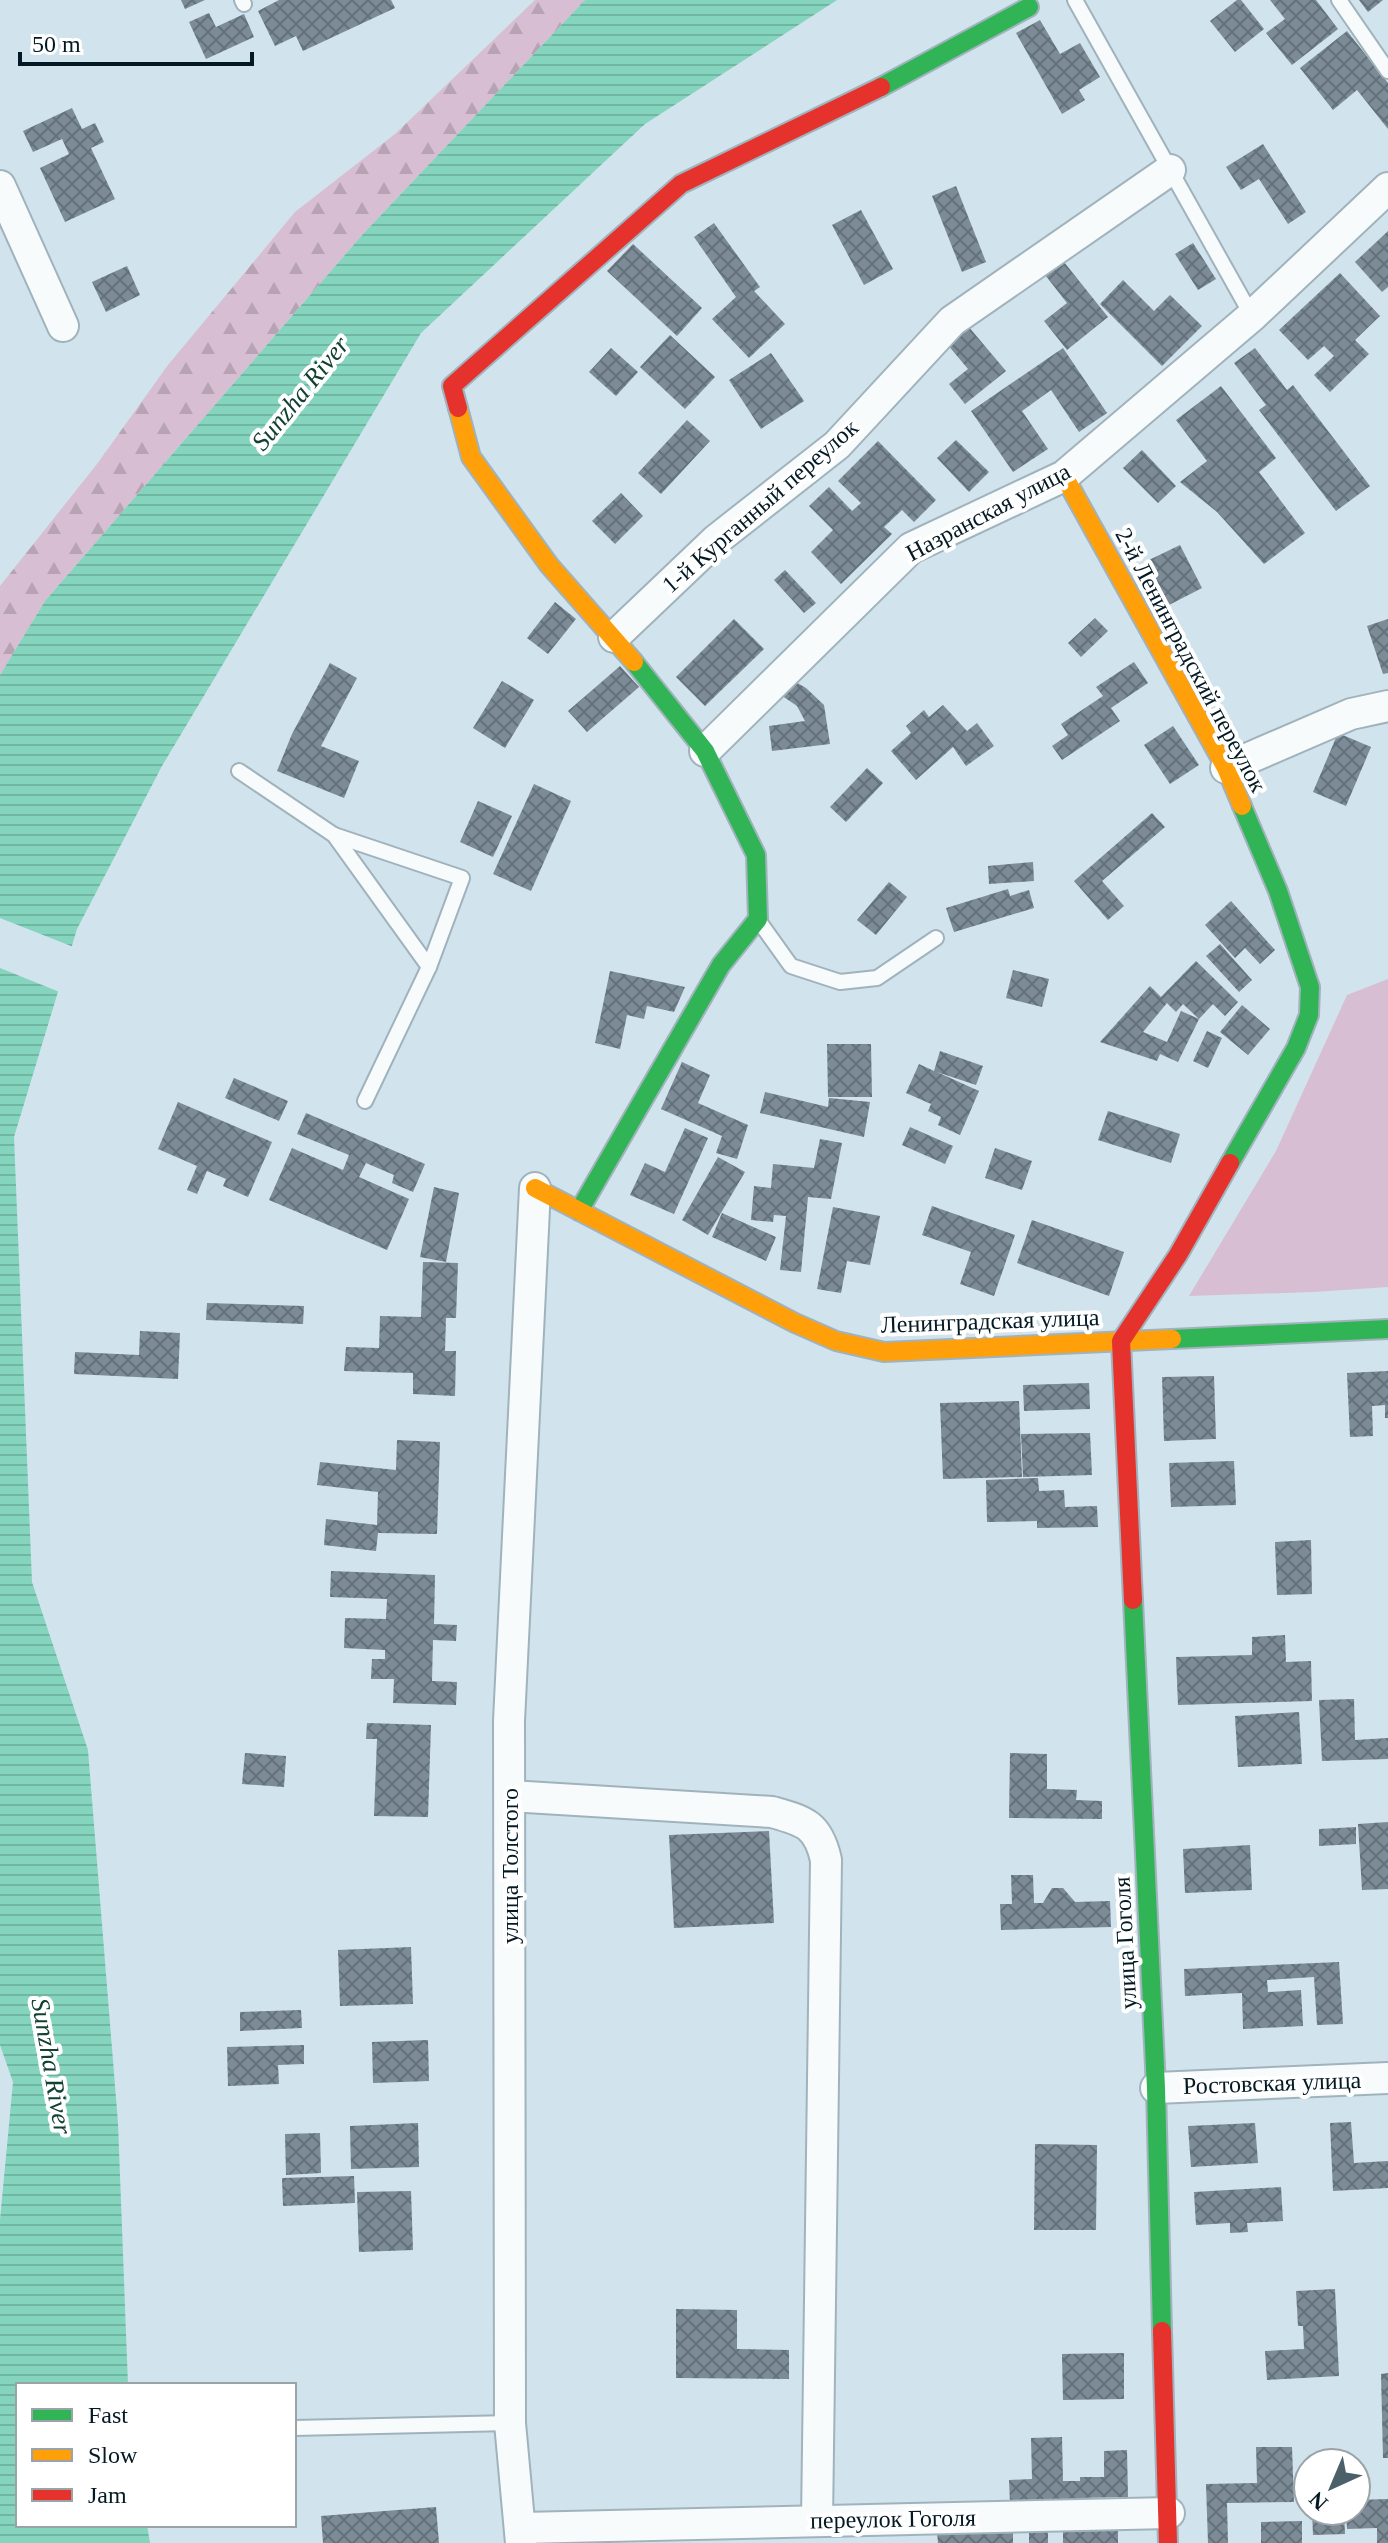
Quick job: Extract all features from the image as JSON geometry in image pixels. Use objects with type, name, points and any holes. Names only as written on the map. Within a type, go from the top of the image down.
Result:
[{"type":"street","points":[[579,1211],[721,965],[758,919],[756,855],[705,751],[614,637],[549,565],[471,457],[452,386],[681,184],[847,106],[1032,3]]},
{"type":"street","name":"1-й Курганный переулок","points":[[614,637],[716,540],[837,445],[952,321],[1170,170]]},
{"type":"street","points":[[0,186],[63,326]]},
{"type":"street","name":"Назранская улица","points":[[705,751],[911,548],[1064,476],[1252,316],[1388,188]]},
{"type":"street","name":"2-й Ленинградский переулок","points":[[1064,476],[1226,768],[1278,891],[1310,987],[1309,1015],[1296,1048],[1186,1242],[1121,1341]]},
{"type":"street","points":[[1226,768],[1351,714],[1388,706]]},
{"type":"street","name":"Ленинградская улица","points":[[535,1188],[795,1323],[836,1341],[884,1352],[1388,1329]]},
{"type":"street","name":"улица Толстого","points":[[522,2536],[510,2423],[509,1721],[535,1188]]},
{"type":"street","name":"улица Гоголя","points":[[1121,1341],[1156,2088],[1168,2543]]},
{"type":"street","points":[[510,1796],[772,1812],[802,1820],[821,1839],[826,1860],[817,2521]]},
{"type":"street","name":"Ростовская улица","points":[[1156,2088],[1388,2078]]},
{"type":"street","name":"переулок Гоголя","points":[[522,2536],[817,2521],[1169,2513]]},
{"type":"lane","points":[[1075,0],[1252,316]]},
{"type":"lane","points":[[1339,0],[1388,71]]},
{"type":"lane","points":[[239,771],[334,835],[462,878],[429,967],[365,1101]]},
{"type":"lane","points":[[334,835],[429,967]]},
{"type":"lane","points":[[758,919],[791,966],[840,982],[877,978],[936,938]]},
{"type":"lane","points":[[296,2428],[510,2423]]},
{"type":"green space","points":[[535,0],[585,0],[363,234],[45,601],[0,675],[0,586],[97,464],[168,365],[295,212],[395,134]]},
{"type":"green space","points":[[1388,979],[1388,1287],[1189,1296],[1276,1151],[1347,995]]},
{"type":"water","name":"Sunzha River","points":[[585,0],[837,0],[645,124],[421,333],[162,766],[77,929],[14,1137],[32,1582],[88,1750],[118,2123],[128,2383],[16,2383],[16,2527],[147,2527],[150,2543],[0,2543],[0,2220],[13,2082],[0,2045],[0,675],[45,601],[363,234]]},
{"type":"pier","points":[[0,918],[76,948],[62,993],[0,968]]},
{"type":"building","points":[[181,0],[205,0],[185,9]]},
{"type":"building","points":[[279,0],[391,0],[395,8],[303,51],[296,36],[275,46],[258,11]]},
{"type":"building","points":[[1241,0],[1264,29],[1235,52],[1210,21]]},
{"type":"building","points":[[1270,0],[1316,0],[1338,29],[1292,65],[1266,33],[1285,19]]},
{"type":"building","points":[[1359,0],[1383,0],[1368,12]]},
{"type":"building","points":[[209,13],[216,27],[244,14],[254,37],[206,59],[189,22]]},
{"type":"building","points":[[1040,20],[1060,54],[1080,43],[1100,77],[1079,90],[1085,100],[1062,114],[1016,33]]},
{"type":"building","points":[[1347,31],[1388,83],[1388,129],[1357,90],[1333,110],[1300,68]]},
{"type":"building","points":[[72,108],[82,129],[95,123],[104,142],[91,148],[115,199],[65,222],[40,168],[69,154],[62,139],[33,152],[23,131]]},
{"type":"building","points":[[1263,144],[1306,212],[1288,224],[1259,179],[1241,190],[1226,167]]},
{"type":"building","points":[[956,186],[986,262],[962,272],[932,196]]},
{"type":"building","points":[[861,210],[893,269],[864,285],[832,225]]},
{"type":"building","points":[[714,223],[760,287],[754,291],[785,324],[749,358],[712,319],[736,297],[694,237]]},
{"type":"building","points":[[1388,231],[1388,287],[1382,292],[1355,262]]},
{"type":"building","points":[[1193,243],[1216,279],[1198,290],[1175,254]]},
{"type":"building","points":[[633,244],[702,308],[677,336],[607,271]]},
{"type":"building","points":[[1060,257],[1108,317],[1067,350],[1044,321],[1067,303],[1042,271]]},
{"type":"building","points":[[127,266],[140,295],[106,312],[92,282]]},
{"type":"building","points":[[1340,273],[1380,316],[1355,340],[1369,354],[1330,392],[1314,375],[1334,356],[1324,346],[1308,360],[1279,330]]},
{"type":"building","points":[[1123,280],[1154,311],[1170,295],[1202,326],[1162,366],[1100,304]]},
{"type":"building","points":[[968,326],[1006,371],[965,404],[949,384],[968,369],[947,344]]},
{"type":"building","points":[[670,335],[715,377],[685,409],[640,367]]},
{"type":"building","points":[[611,348],[638,372],[616,396],[589,372]]},
{"type":"building","points":[[1063,348],[1107,413],[1079,432],[1051,390],[1022,411],[1048,449],[1013,472],[971,411]]},
{"type":"building","points":[[1255,348],[1287,390],[1293,385],[1370,486],[1336,511],[1259,410],[1266,405],[1234,363]]},
{"type":"building","points":[[771,353],[804,401],[761,429],[729,380]]},
{"type":"building","points":[[1221,386],[1276,458],[1259,472],[1305,533],[1264,564],[1217,512],[1180,482],[1207,461],[1176,420]]},
{"type":"building","points":[[687,420],[710,441],[661,494],[638,473]]},
{"type":"building","points":[[956,440],[989,472],[969,492],[937,458]]},
{"type":"building","points":[[878,441],[936,500],[914,522],[902,510],[884,527],[892,534],[841,584],[811,552],[833,530],[809,506],[829,487],[852,511],[861,503],[838,481]]},
{"type":"building","points":[[1142,450],[1176,486],[1158,503],[1123,468]]},
{"type":"building","points":[[621,493],[643,516],[615,544],[592,521]]},
{"type":"building","points":[[1180,545],[1202,588],[1169,605],[1147,561]]},
{"type":"building","points":[[785,570],[816,603],[804,613],[774,580]]},
{"type":"building","points":[[555,602],[576,619],[548,654],[527,638]]},
{"type":"building","points":[[1095,618],[1108,631],[1081,657],[1068,643]]},
{"type":"building","points":[[734,619],[764,649],[705,706],[676,677]]},
{"type":"building","points":[[1388,619],[1388,673],[1383,674],[1367,626]]},
{"type":"building","points":[[1134,662],[1148,683],[1111,708],[1120,721],[1062,760],[1052,746],[1068,735],[1061,724],[1103,696],[1096,687]]},
{"type":"building","points":[[330,663],[357,678],[321,746],[359,761],[344,798],[277,771],[292,734]]},
{"type":"building","points":[[620,666],[639,687],[587,732],[568,711]]},
{"type":"building","points":[[784,675],[806,688],[824,705],[830,744],[772,751],[769,726],[805,721],[797,706],[775,691]]},
{"type":"building","points":[[502,681],[534,700],[505,748],[473,728]]},
{"type":"building","points":[[943,705],[967,731],[977,723],[994,746],[966,766],[953,747],[916,780],[891,751],[911,733],[906,726],[924,710],[929,717]]},
{"type":"building","points":[[1173,726],[1199,765],[1170,784],[1144,745]]},
{"type":"building","points":[[1338,733],[1371,747],[1346,806],[1313,792]]},
{"type":"building","points":[[867,768],[883,783],[846,822],[830,807]]},
{"type":"building","points":[[534,784],[571,801],[531,891],[493,874]]},
{"type":"building","points":[[478,801],[512,816],[493,857],[460,842]]},
{"type":"building","points":[[1152,813],[1165,827],[1102,881],[1124,906],[1108,920],[1074,881]]},
{"type":"building","points":[[1033,862],[1034,881],[989,884],[988,866]]},
{"type":"building","points":[[889,882],[907,897],[876,935],[857,920]]},
{"type":"building","points":[[1008,889],[1010,896],[1029,890],[1034,908],[954,932],[946,908]]},
{"type":"building","points":[[1231,901],[1275,950],[1260,964],[1245,948],[1235,958],[1205,925]]},
{"type":"building","points":[[1220,944],[1252,980],[1239,992],[1206,956]]},
{"type":"building","points":[[1196,961],[1238,1002],[1225,1016],[1213,1004],[1199,1019],[1178,1062],[1160,1054],[1157,1061],[1100,1042],[1150,986],[1161,997]],"holes":[[[1167,1003],[1176,1012],[1183,1004],[1199,1019],[1181,1011],[1167,1042],[1143,1032]]]},
{"type":"building","points":[[1013,970],[1049,979],[1042,1007],[1006,998]]},
{"type":"building","points":[[610,971],[685,987],[674,1012],[647,1006],[644,1019],[627,1015],[620,1049],[595,1043]]},
{"type":"building","points":[[1242,1005],[1270,1029],[1248,1055],[1220,1032]]},
{"type":"building","points":[[1207,1031],[1222,1038],[1208,1068],[1193,1061]]},
{"type":"building","points":[[827,1044],[871,1044],[872,1097],[828,1097]]},
{"type":"building","points":[[940,1051],[983,1066],[976,1085],[937,1072],[979,1091],[960,1135],[938,1125],[941,1117],[928,1111],[931,1104],[906,1093],[919,1064],[934,1071]]},
{"type":"building","points":[[682,1062],[710,1075],[698,1103],[748,1125],[737,1159],[716,1153],[722,1136],[661,1109]]},
{"type":"building","points":[[234,1078],[288,1101],[279,1121],[225,1098]]},
{"type":"building","points":[[765,1092],[828,1107],[829,1098],[870,1102],[864,1137],[760,1113]]},
{"type":"building","points":[[178,1102],[272,1142],[248,1197],[223,1186],[226,1179],[207,1171],[197,1194],[187,1190],[197,1166],[158,1149]]},
{"type":"building","points":[[1108,1111],[1180,1134],[1171,1163],[1098,1140]]},
{"type":"building","points":[[306,1113],[425,1164],[413,1192],[392,1183],[394,1175],[366,1163],[359,1177],[409,1199],[387,1250],[269,1200],[292,1148],[343,1170],[349,1155],[297,1134]]},
{"type":"building","points":[[910,1127],[953,1146],[945,1164],[902,1145]]},
{"type":"building","points":[[685,1128],[708,1138],[674,1214],[630,1195],[645,1163],[665,1172]]},
{"type":"building","points":[[820,1139],[842,1143],[831,1199],[808,1197],[801,1272],[780,1270],[786,1216],[774,1215],[773,1222],[751,1220],[754,1186],[771,1188],[773,1164],[814,1168]]},
{"type":"building","points":[[995,1148],[1032,1161],[1022,1190],[985,1178]]},
{"type":"building","points":[[718,1157],[745,1172],[708,1235],[682,1220]]},
{"type":"building","points":[[434,1187],[459,1193],[446,1262],[420,1257]]},
{"type":"building","points":[[932,1206],[1015,1235],[994,1296],[960,1284],[971,1252],[922,1235]]},
{"type":"building","points":[[833,1207],[880,1216],[870,1265],[847,1261],[841,1293],[817,1289]]},
{"type":"building","points":[[722,1213],[776,1237],[766,1261],[712,1237]]},
{"type":"building","points":[[1032,1220],[1124,1252],[1109,1296],[1017,1263]]},
{"type":"building","points":[[423,1262],[458,1263],[456,1318],[446,1318],[445,1351],[456,1351],[455,1396],[413,1394],[413,1373],[344,1371],[346,1347],[379,1348],[380,1316],[421,1317]]},
{"type":"building","points":[[207,1303],[304,1306],[303,1324],[206,1320]]},
{"type":"building","points":[[140,1331],[180,1333],[178,1379],[74,1374],[75,1352],[139,1355]]},
{"type":"building","points":[[1388,1371],[1388,1418],[1385,1418],[1385,1405],[1372,1406],[1373,1436],[1350,1437],[1347,1373]]},
{"type":"building","points":[[1214,1376],[1216,1439],[1164,1441],[1162,1377]]},
{"type":"building","points":[[1089,1383],[1090,1409],[1024,1411],[1023,1385]]},
{"type":"building","points":[[1019,1401],[1022,1477],[943,1479],[940,1403]]},
{"type":"building","points":[[1090,1433],[1092,1475],[1023,1477],[1021,1434]]},
{"type":"building","points":[[397,1440],[440,1442],[437,1534],[378,1533],[376,1551],[324,1545],[326,1519],[377,1525],[378,1492],[317,1485],[320,1462],[396,1470]]},
{"type":"building","points":[[1234,1461],[1236,1505],[1171,1507],[1169,1463]]},
{"type":"building","points":[[1038,1478],[1039,1491],[1064,1490],[1065,1507],[1097,1506],[1098,1527],[1037,1528],[1037,1521],[987,1522],[986,1480]]},
{"type":"building","points":[[1311,1540],[1312,1594],[1277,1595],[1275,1542]]},
{"type":"building","points":[[331,1571],[435,1575],[434,1624],[457,1625],[456,1641],[433,1640],[432,1681],[457,1682],[456,1705],[393,1703],[394,1679],[371,1679],[372,1659],[385,1659],[385,1650],[344,1648],[345,1618],[386,1619],[387,1599],[330,1597]]},
{"type":"building","points":[[1285,1635],[1286,1662],[1311,1661],[1312,1701],[1178,1705],[1176,1657],[1252,1655],[1252,1637]]},
{"type":"building","points":[[1354,1699],[1355,1740],[1388,1738],[1388,1759],[1322,1761],[1319,1700]]},
{"type":"building","points":[[1299,1712],[1302,1764],[1238,1767],[1235,1716]]},
{"type":"building","points":[[367,1723],[431,1725],[428,1817],[374,1816],[377,1739],[366,1739]]},
{"type":"building","points":[[245,1753],[286,1756],[284,1787],[242,1784]]},
{"type":"building","points":[[1010,1753],[1047,1754],[1047,1789],[1077,1790],[1076,1800],[1102,1801],[1102,1819],[1009,1818]]},
{"type":"building","points":[[1388,1822],[1388,1889],[1362,1890],[1358,1824]]},
{"type":"building","points":[[1356,1827],[1356,1844],[1319,1846],[1319,1829]]},
{"type":"building","points":[[769,1831],[774,1923],[674,1928],[669,1835]]},
{"type":"building","points":[[1250,1845],[1252,1890],[1185,1893],[1183,1849]]},
{"type":"building","points":[[1011,1875],[1033,1875],[1034,1903],[1043,1903],[1052,1888],[1063,1888],[1075,1902],[1110,1901],[1111,1927],[1001,1930],[1000,1904],[1012,1904]]},
{"type":"building","points":[[411,1947],[413,2004],[340,2006],[338,1950]]},
{"type":"building","points":[[1339,1962],[1343,2024],[1317,2025],[1314,1977],[1267,1980],[1268,1992],[1301,1990],[1303,2026],[1243,2029],[1242,1993],[1185,1996],[1184,1969]]},
{"type":"building","points":[[301,2010],[302,2028],[240,2031],[240,2012]]},
{"type":"building","points":[[428,2040],[429,2081],[373,2083],[372,2042]]},
{"type":"building","points":[[304,2045],[304,2064],[278,2065],[279,2084],[228,2086],[227,2047]]},
{"type":"building","points":[[1351,2122],[1354,2163],[1388,2161],[1388,2188],[1333,2191],[1330,2123]]},
{"type":"building","points":[[418,2123],[419,2167],[351,2169],[350,2126]]},
{"type":"building","points":[[1255,2123],[1258,2163],[1191,2167],[1188,2126]]},
{"type":"building","points":[[320,2133],[321,2173],[286,2175],[285,2134]]},
{"type":"building","points":[[1035,2144],[1097,2145],[1096,2230],[1034,2230]]},
{"type":"building","points":[[354,2176],[355,2203],[283,2206],[282,2178]]},
{"type":"building","points":[[1281,2187],[1283,2221],[1247,2223],[1248,2232],[1230,2233],[1230,2223],[1196,2225],[1194,2192]]},
{"type":"building","points":[[411,2191],[413,2250],[359,2252],[357,2192]]},
{"type":"building","points":[[1335,2289],[1339,2376],[1267,2380],[1265,2351],[1304,2349],[1303,2326],[1298,2326],[1296,2291]]},
{"type":"building","points":[[676,2309],[737,2310],[737,2349],[789,2350],[789,2379],[676,2378]]},
{"type":"building","points":[[1124,2353],[1124,2399],[1063,2400],[1062,2354]]},
{"type":"building","points":[[1388,2373],[1388,2458],[1383,2458],[1381,2374]]},
{"type":"building","points":[[1062,2437],[1063,2481],[1104,2477],[1104,2451],[1127,2450],[1128,2497],[1080,2498],[1081,2503],[1010,2504],[1009,2480],[1032,2479],[1031,2438]]},
{"type":"building","points":[[1256,2447],[1292,2447],[1292,2502],[1227,2503],[1228,2543],[1208,2543],[1206,2484],[1257,2483]]},
{"type":"building","points":[[1388,2499],[1388,2543],[1377,2543],[1377,2528],[1347,2529],[1372,2527],[1372,2500]]},
{"type":"building","points":[[436,2507],[439,2543],[323,2543],[321,2516]]},
{"type":"building","points":[[1292,2521],[1292,2527],[1302,2527],[1302,2543],[1261,2543],[1261,2522]]},
{"type":"building","points":[[1313,2527],[1345,2527],[1345,2534],[1313,2535]]},
{"type":"building","points":[[1063,2529],[1118,2529],[1118,2543],[1063,2543]]},
{"type":"building","points":[[1013,2531],[1013,2543],[938,2543],[937,2532]]},
{"type":"building","points":[[1029,2531],[1048,2531],[1048,2543],[1029,2543]]},
{"type":"traffic: fast","points":[[881,87],[1029,7]]},
{"type":"traffic: fast","points":[[579,1211],[721,965],[758,919],[756,855],[705,751],[634,662]]},
{"type":"traffic: fast","points":[[1230,1163],[1296,1048],[1309,1015],[1310,987],[1278,891],[1242,806]]},
{"type":"traffic: fast","points":[[1172,1339],[1388,1329]]},
{"type":"traffic: fast","points":[[1133,1600],[1156,2088],[1162,2331]]},
{"type":"traffic: slow","points":[[458,408],[471,457],[549,565],[634,662]]},
{"type":"traffic: slow","points":[[1064,476],[1226,768],[1242,806]]},
{"type":"traffic: slow","points":[[535,1188],[795,1323],[836,1341],[884,1352],[1172,1339]]},
{"type":"traffic: jam","points":[[458,408],[452,386],[681,184],[881,87]]},
{"type":"traffic: jam","points":[[1133,1600],[1121,1341],[1178,1255],[1230,1163]]},
{"type":"traffic: jam","points":[[1162,2331],[1168,2543]]}]
